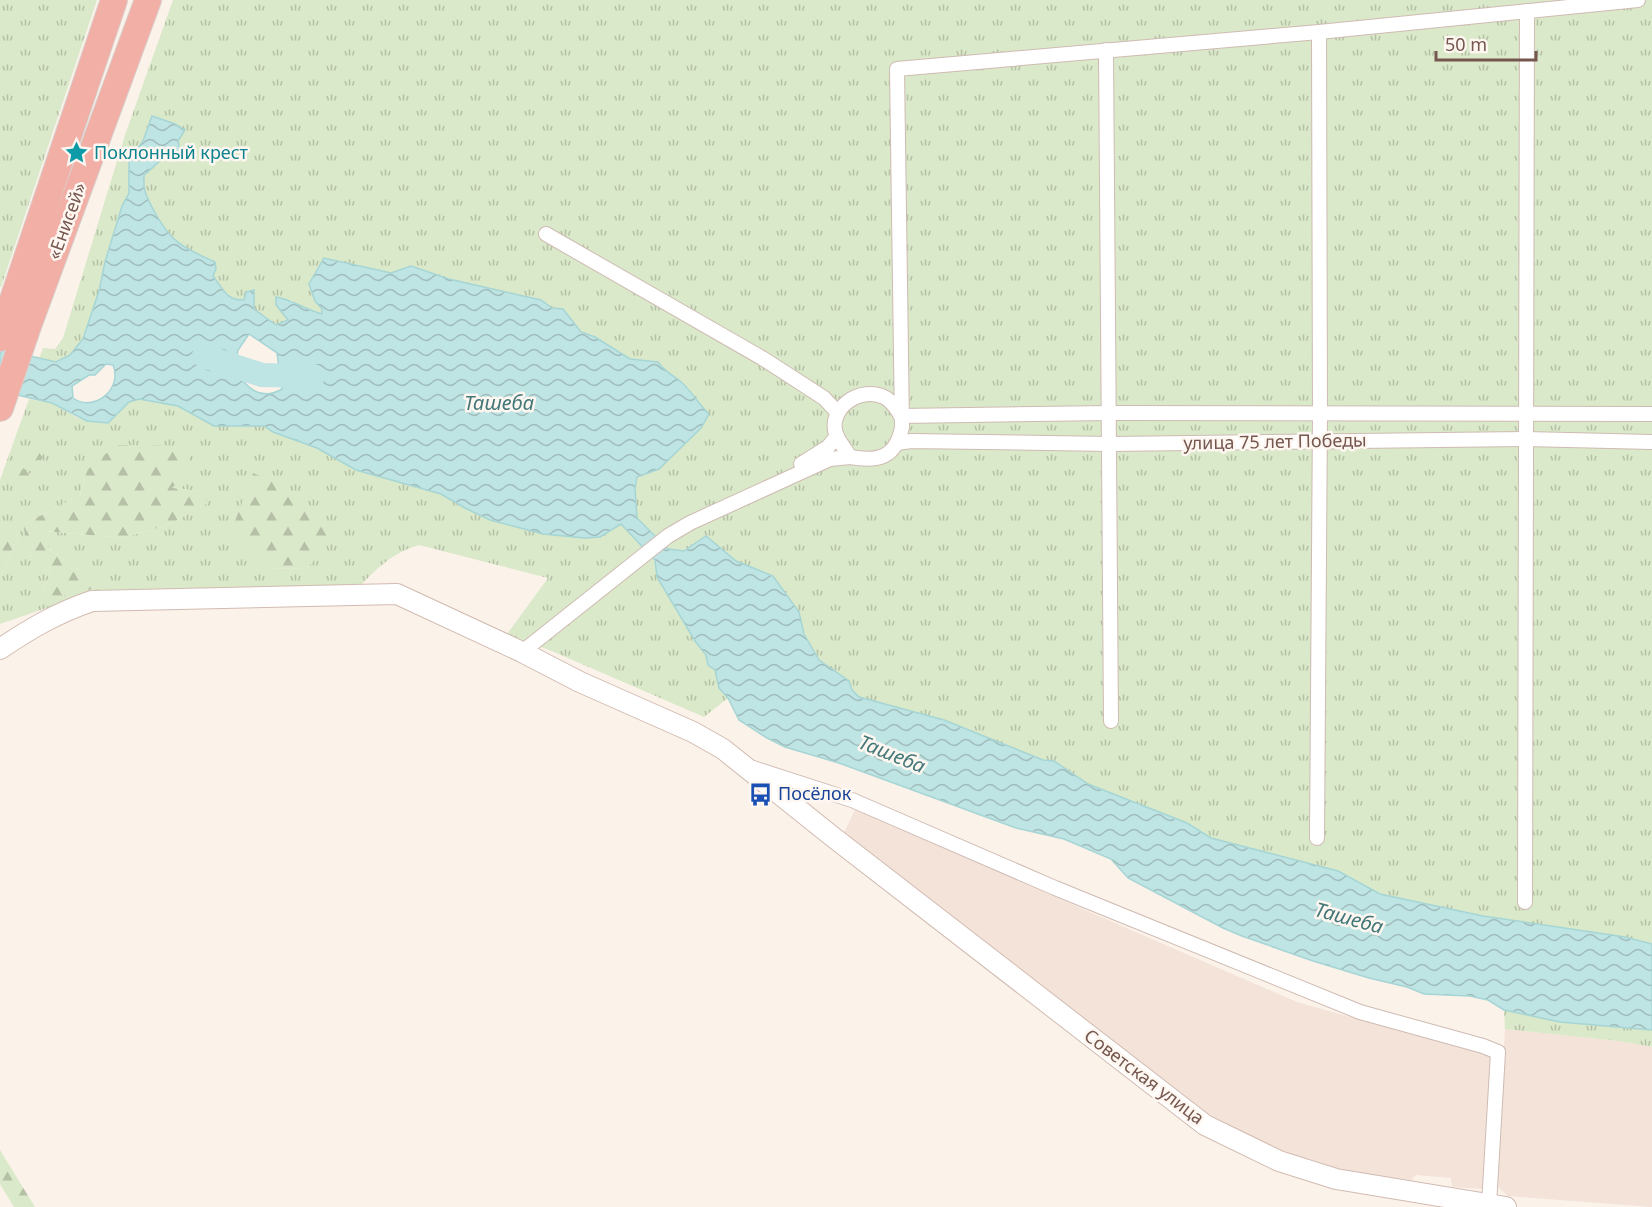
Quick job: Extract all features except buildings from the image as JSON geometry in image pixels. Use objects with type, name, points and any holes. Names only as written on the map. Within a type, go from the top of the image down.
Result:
[{"type":"highway","name":"«Енисей»","points":[[0,408],[12,328],[114,0]]},
{"type":"highway","name":"«Енисей»","points":[[12,328],[148,0]]},
{"type":"street","points":[[690,522],[830,459],[878,458],[888,454],[897,443],[902,428],[897,69],[1319,32],[1638,0]]},
{"type":"street","points":[[1525,902],[1527,11]]},
{"type":"street","points":[[1317,838],[1320,413],[1319,32]]},
{"type":"street","points":[[1106,50],[1111,721]]},
{"type":"street","points":[[546,234],[762,358],[824,398],[838,413]]},
{"type":"street","points":[[850,457],[837,436],[838,413],[844,404],[853,397],[876,394],[895,406],[901,416]]},
{"type":"street","name":"улица 75 лет Победы","points":[[901,416],[1109,413],[1652,414]]},
{"type":"street","points":[[522,652],[668,536],[817,455],[837,436]]},
{"type":"street","name":"улица 75 лет Победы","points":[[897,443],[911,441],[1110,444],[1526,439],[1652,442]]},
{"type":"street","name":"Советская улица","points":[[33,626],[59,612],[92,601],[397,594],[723,748],[833,837],[1205,1125],[1279,1161],[1336,1179],[1497,1206]]},
{"type":"street","points":[[0,635],[33,626]]},
{"type":"street","points":[[0,649],[33,626]]},
{"type":"street","points":[[0,654],[33,626]]},
{"type":"street","points":[[748,767],[852,800],[1055,888],[1359,1012],[1498,1052],[1497,1206]]},
{"type":"shaded area","points":[[855,810],[1297,1002],[1486,1053],[1492,1061],[1484,1189],[1452,1187],[1451,1178],[1416,1175],[1411,1180],[1335,1170],[1323,1163],[1272,1148],[1198,1108],[841,839]]},
{"type":"shaded area","points":[[1505,1029],[1618,1041],[1652,1047],[1652,1207],[1508,1196],[1496,1185]]},
{"type":"green space","points":[[0,0],[97,0],[1,287],[0,287]]},
{"type":"green space","points":[[173,0],[1652,0],[1652,944],[1625,937],[1483,916],[1380,894],[1338,871],[1211,838],[1187,823],[1088,784],[1054,761],[1043,760],[944,720],[859,697],[852,690],[849,681],[819,660],[804,634],[799,612],[773,576],[736,561],[706,536],[683,551],[668,549],[637,518],[635,489],[637,477],[659,469],[684,445],[709,414],[681,382],[664,370],[658,362],[630,359],[595,337],[581,332],[563,309],[552,308],[541,300],[449,279],[411,266],[391,273],[324,258],[309,284],[315,301],[322,309],[322,315],[302,308],[291,300],[276,305],[288,320],[276,325],[254,309],[253,302],[237,301],[226,295],[213,276],[215,262],[178,242],[165,229],[148,200],[144,175],[165,157],[180,150],[175,124],[152,117],[143,141],[129,160],[129,193],[122,206],[99,291],[83,339],[64,359],[56,362],[39,359],[43,348],[55,349],[63,338],[125,135]]},
{"type":"green space","points":[[29,399],[52,403],[78,418],[121,408],[129,401],[139,399],[178,406],[214,426],[264,426],[273,432],[317,448],[356,470],[441,494],[465,508],[543,534],[600,537],[621,523],[655,560],[657,577],[695,641],[706,655],[708,665],[715,670],[719,688],[728,698],[704,717],[507,634],[548,578],[419,545],[391,558],[354,592],[70,600],[0,624],[0,577],[18,537],[14,521],[0,523],[0,480]],"holes":[[[32,444],[42,457],[22,467],[29,475],[2,477]],[[87,470],[171,488],[200,491],[207,503],[168,525],[122,538],[44,531],[44,543],[55,554],[79,570],[42,595],[50,573],[30,558],[33,544],[23,525],[80,495]],[[253,473],[320,553],[307,568],[265,569],[257,556],[232,532]]]},
{"type":"green space","points":[[32,443],[43,458],[22,467],[32,476],[27,490],[13,487],[2,477],[16,455]]},
{"type":"green space","points":[[116,445],[194,446],[183,477],[172,488],[200,491],[208,503],[168,525],[122,538],[45,531],[44,543],[55,554],[79,570],[95,588],[73,595],[42,596],[50,573],[30,558],[33,544],[26,536],[23,525],[80,495],[87,470]]},
{"type":"green space","points":[[253,473],[280,484],[330,525],[320,553],[307,568],[265,569],[257,556],[231,532]]},
{"type":"green space","points":[[14,520],[18,537],[0,577],[0,523]]},
{"type":"green space","points":[[1504,1010],[1560,1022],[1652,1030],[1652,1047],[1618,1041],[1505,1029]]},
{"type":"green space","points":[[0,1150],[35,1207],[14,1207],[0,1184]]},
{"type":"water","name":"Ташеба","points":[[152,116],[185,130],[178,141],[180,150],[165,157],[144,175],[147,197],[165,229],[178,243],[215,262],[216,269],[213,276],[229,296],[244,300],[246,292],[254,290],[254,309],[276,325],[288,320],[276,305],[276,297],[322,314],[322,309],[315,301],[309,284],[324,258],[391,273],[411,266],[449,279],[541,300],[552,308],[563,309],[581,332],[595,337],[630,359],[658,362],[684,385],[709,414],[701,428],[659,469],[637,477],[635,489],[637,518],[668,549],[684,551],[706,536],[736,561],[773,576],[799,612],[804,634],[819,660],[849,681],[852,690],[859,697],[944,720],[1043,760],[1054,761],[1088,784],[1187,823],[1211,838],[1338,871],[1380,894],[1483,916],[1625,937],[1652,944],[1652,1030],[1560,1022],[1504,1010],[1488,1000],[1470,996],[1424,994],[1407,987],[1313,961],[1223,928],[1128,878],[1111,859],[1064,839],[1016,828],[839,763],[785,747],[739,720],[728,698],[719,688],[715,670],[708,665],[706,655],[695,641],[657,577],[655,560],[621,524],[600,537],[543,534],[490,520],[441,494],[356,470],[317,448],[273,432],[264,426],[214,426],[178,406],[139,399],[129,402],[108,423],[87,421],[52,403],[0,391],[0,349],[56,362],[70,355],[83,339],[99,291],[122,206],[129,193],[129,160],[143,141]],"holes":[[[249,334],[277,353],[282,389],[267,394],[255,391],[234,371],[238,350]],[[106,364],[113,365],[115,374],[114,382],[105,396],[90,403],[73,398],[72,386],[89,375],[95,375]]]},
{"type":"waterway","name":"Ташеба","points":[[204,356],[262,375],[313,376]]},
{"type":"place","name":"Поклонный крест","points":[[76,153]]},
{"type":"place","name":"Посёлок","points":[[760,794]]}]
